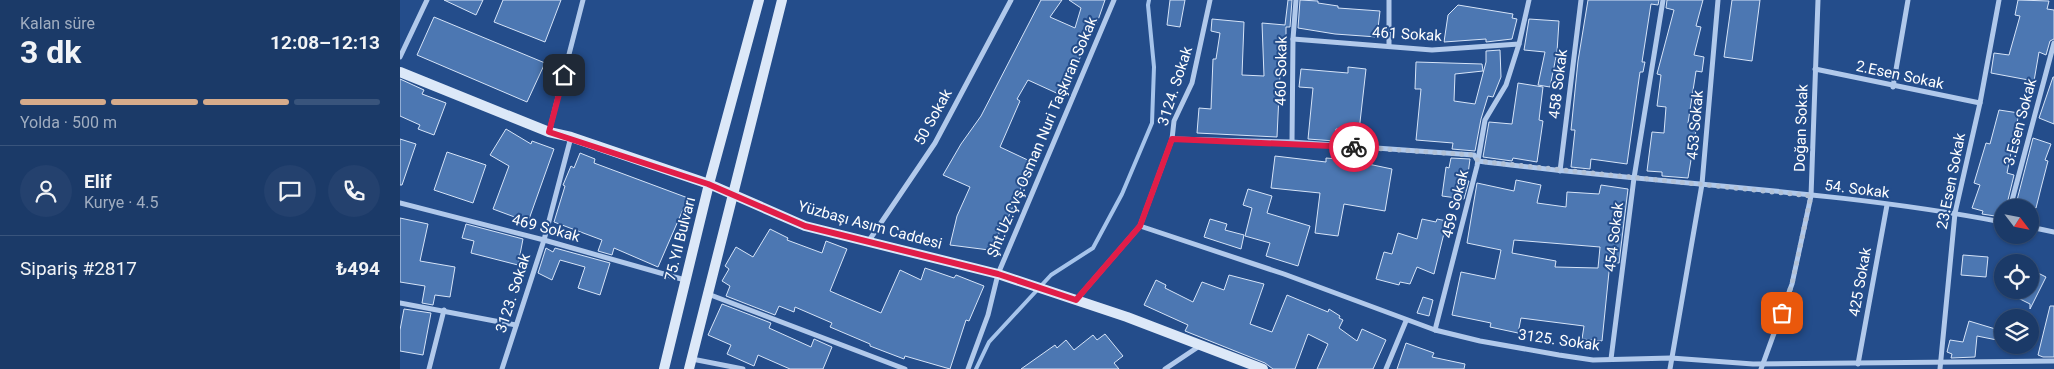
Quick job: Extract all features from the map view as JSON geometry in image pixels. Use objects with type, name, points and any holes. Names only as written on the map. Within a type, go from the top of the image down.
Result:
[{"type":"main road","name":"75.Yıl Bulvarı","points":[[664,369],[708,184],[759,0]]},
{"type":"main road","points":[[690,364],[782,0]]},
{"type":"main road","name":"Yüzbaşı Asım Caddesi","points":[[400,72],[549,132],[571,137],[708,184],[805,226],[998,274],[1076,300],[1263,369]]},
{"type":"street","points":[[400,57],[427,0]]},
{"type":"street","points":[[549,132],[583,0]]},
{"type":"street","name":"50 Sokak","points":[[868,242],[935,143],[1011,0]]},
{"type":"street","name":"Şht.Uz.Çvş.Osman Nuri Taşkıran Sokak","points":[[968,369],[988,314],[998,274],[1114,0]]},
{"type":"street","name":"3124. Sokak","points":[[1076,300],[1140,226],[1172,139],[1174,121],[1192,82],[1199,58],[1210,0]]},
{"type":"street","name":"460 Sokak","points":[[1292,142],[1293,39],[1296,0]]},
{"type":"street","points":[[1389,46],[1390,0]]},
{"type":"street","name":"459 Sokak","points":[[1435,330],[1478,161],[1485,120],[1506,85],[1519,44],[1529,0]]},
{"type":"street","name":"458 Sokak","points":[[1560,170],[1581,0]]},
{"type":"street","name":"454 Sokak","points":[[1611,359],[1634,178],[1663,0]]},
{"type":"street","name":"453 Sokak","points":[[1670,369],[1702,184],[1718,0]]},
{"type":"street","name":"Doğan Sokak","points":[[1761,366],[1792,284],[1811,196],[1818,0]]},
{"type":"street","points":[[1893,87],[1908,0]]},
{"type":"street","name":"23.Esen Sokak","points":[[1941,366],[1955,213],[1980,103],[1999,0]]},
{"type":"street","name":"461 Sokak","points":[[1293,39],[1432,50],[1519,44]]},
{"type":"street","name":"3.Esen Sokak","points":[[2012,199],[2054,43]]},
{"type":"street","name":"2.Esen Sokak","points":[[1816,69],[1893,87],[1980,103]]},
{"type":"street","name":"3123. Sokak","points":[[502,369],[544,240],[571,137]]},
{"type":"street","name":"54. Sokak","points":[[1172,139],[1292,142],[1474,155],[1478,161],[1811,196],[1955,213],[1994,220]]},
{"type":"street","name":"469 Sokak","points":[[400,203],[544,240],[685,280]]},
{"type":"street","name":"425 Sokak","points":[[1858,364],[1887,205]]},
{"type":"street","name":"3125. Sokak","points":[[1140,226],[1284,274],[1435,330],[1480,341],[1593,360],[1671,358],[1761,366],[1858,364],[1941,366],[2054,361]]},
{"type":"street","points":[[2039,229],[2054,232]]},
{"type":"street","points":[[708,294],[905,369]]},
{"type":"street","points":[[400,303],[516,325]]},
{"type":"street","points":[[429,369],[444,310]]},
{"type":"street","points":[[1386,369],[1406,320]]},
{"type":"street","points":[[1165,369],[1201,345]]},
{"type":"street","points":[[690,364],[743,369]]},
{"type":"building","points":[[444,0],[483,0],[476,15]]},
{"type":"building","points":[[503,0],[561,0],[545,42],[494,22]]},
{"type":"building","points":[[1041,0],[1062,0],[1050,17],[1075,28],[1081,8],[1069,0],[1105,0],[1097,23],[1063,96],[1028,80],[1017,99],[1020,101],[1000,147],[1032,162],[1005,225],[1000,223],[997,251],[950,245],[957,216],[970,187],[943,175],[961,144],[981,116]]},
{"type":"building","points":[[1170,0],[1185,0],[1180,27],[1167,25]]},
{"type":"building","points":[[1288,0],[1292,0],[1290,27],[1286,27],[1286,52],[1281,52],[1277,137],[1197,133],[1199,108],[1211,109],[1213,59],[1216,59],[1220,33],[1211,31],[1212,19],[1244,22],[1242,75],[1264,76],[1262,23],[1285,25]]},
{"type":"building","points":[[1300,0],[1318,1],[1318,3],[1338,6],[1338,8],[1380,11],[1377,37],[1335,34],[1298,28]]},
{"type":"building","points":[[1588,0],[1659,0],[1658,5],[1651,4],[1642,62],[1645,62],[1643,72],[1640,72],[1627,164],[1591,159],[1590,169],[1571,167],[1575,130],[1571,130],[1578,61]]},
{"type":"building","points":[[1667,0],[1703,0],[1696,26],[1701,27],[1694,55],[1704,57],[1702,72],[1696,71],[1688,123],[1697,124],[1688,178],[1662,176],[1662,172],[1647,171],[1652,132],[1664,133],[1666,107],[1657,106],[1661,75],[1657,74],[1674,10],[1666,8]]},
{"type":"building","points":[[1732,0],[1760,0],[1752,61],[1724,57]]},
{"type":"building","points":[[2018,0],[2049,1],[2047,9],[2054,10],[2054,39],[2050,41],[2046,55],[2039,52],[2034,81],[1991,73],[1994,53],[2009,55],[2020,16],[2015,15]]},
{"type":"building","points":[[1458,5],[1513,14],[1512,18],[1517,19],[1512,39],[1486,42],[1486,39],[1444,42],[1448,15]]},
{"type":"building","points":[[434,17],[545,63],[527,102],[417,55]]},
{"type":"building","points":[[1529,19],[1559,21],[1557,52],[1550,87],[1538,85],[1545,52],[1524,50]]},
{"type":"building","points":[[1500,50],[1501,77],[1493,97],[1488,96],[1481,119],[1475,151],[1452,149],[1453,143],[1416,140],[1421,89],[1415,89],[1416,62],[1482,64],[1483,71],[1455,74],[1454,101],[1475,104],[1486,62],[1486,51]]},
{"type":"building","points":[[1348,67],[1366,69],[1359,131],[1336,129],[1335,141],[1308,139],[1313,88],[1299,87],[1301,69],[1348,73]]},
{"type":"building","points":[[2054,77],[2054,124],[2039,118]]},
{"type":"building","points":[[400,79],[424,90],[422,94],[446,103],[434,135],[418,129],[420,125],[400,116]]},
{"type":"building","points":[[1518,83],[1543,87],[1539,120],[1543,121],[1537,162],[1513,158],[1512,161],[1483,157],[1489,122],[1512,124]]},
{"type":"building","points":[[1999,110],[2019,113],[2007,173],[2014,175],[2008,199],[1994,199],[1994,216],[1982,214],[1983,211],[1972,208],[1980,185],[1974,183],[1986,143],[1990,144]]},
{"type":"building","points":[[506,129],[531,144],[532,141],[554,149],[528,222],[493,209],[509,166],[490,155]]},
{"type":"building","points":[[2033,138],[2051,144],[2045,160],[2048,161],[2038,199],[2017,199]]},
{"type":"building","points":[[400,139],[416,144],[402,185],[400,185]]},
{"type":"building","points":[[447,152],[486,165],[473,203],[434,190]]},
{"type":"building","points":[[580,153],[595,159],[594,163],[688,198],[658,267],[614,248],[612,255],[598,251],[602,240],[554,222],[565,186],[563,185],[571,166],[574,168]]},
{"type":"building","points":[[1275,156],[1326,162],[1326,158],[1349,160],[1392,169],[1385,211],[1344,204],[1338,236],[1315,233],[1320,193],[1271,188]]},
{"type":"building","points":[[1451,158],[1470,159],[1467,181],[1469,181],[1464,199],[1442,196],[1446,167],[1449,168]]},
{"type":"building","points":[[1516,180],[1541,185],[1537,203],[1566,207],[1567,192],[1599,194],[1601,185],[1628,189],[1619,263],[1610,262],[1602,341],[1582,339],[1584,326],[1521,318],[1518,333],[1490,327],[1491,323],[1452,315],[1461,272],[1495,279],[1501,250],[1467,243],[1477,183],[1514,191]],"holes":[[[1514,240],[1600,247],[1598,268],[1555,267],[1556,261],[1512,253]]]},
{"type":"building","points":[[1248,189],[1272,196],[1267,213],[1310,226],[1298,266],[1266,256],[1270,243],[1245,236],[1252,208],[1243,205]]},
{"type":"building","points":[[400,218],[428,224],[420,261],[455,267],[450,297],[435,295],[433,305],[422,303],[425,286],[400,282]]},
{"type":"building","points":[[1210,219],[1227,224],[1225,230],[1244,235],[1241,249],[1204,237]]},
{"type":"building","points":[[1422,219],[1436,222],[1437,219],[1447,221],[1434,274],[1417,267],[1410,284],[1400,282],[1399,285],[1376,279],[1384,252],[1392,254],[1398,233],[1417,239]]},
{"type":"building","points":[[466,224],[523,239],[518,265],[471,253],[474,241],[462,238]]},
{"type":"building","points":[[770,229],[788,238],[787,240],[822,253],[826,241],[847,249],[830,291],[881,313],[900,270],[921,280],[925,268],[954,278],[956,275],[984,286],[969,321],[966,320],[950,369],[905,356],[904,359],[870,346],[870,344],[830,327],[832,323],[795,307],[794,312],[779,306],[775,315],[726,296],[730,286],[722,281],[729,269],[725,266],[736,247],[753,257]]},
{"type":"building","points":[[546,248],[553,252],[555,248],[610,263],[600,295],[578,288],[585,267],[560,260],[552,280],[538,273]]},
{"type":"building","points":[[1963,255],[1988,257],[1986,277],[1961,275]]},
{"type":"building","points":[[2039,274],[2046,277],[2039,291]]},
{"type":"building","points":[[1229,275],[1264,284],[1250,324],[1272,332],[1287,295],[1328,312],[1329,309],[1340,316],[1339,318],[1343,320],[1339,328],[1357,341],[1362,329],[1386,340],[1373,369],[1317,369],[1328,344],[1308,334],[1295,369],[1273,369],[1265,363],[1185,331],[1188,325],[1144,305],[1156,280],[1166,285],[1165,288],[1193,302],[1202,282],[1224,290]]},
{"type":"building","points":[[1423,297],[1433,300],[1429,316],[1417,313]]},
{"type":"building","points":[[2020,299],[2035,299],[2030,309],[2030,304]]},
{"type":"building","points":[[722,304],[771,323],[769,328],[811,347],[814,339],[832,347],[823,369],[790,369],[758,355],[754,366],[727,354],[731,345],[708,335]]},
{"type":"building","points":[[2050,306],[2054,306],[2054,357],[2038,355]]},
{"type":"building","points":[[404,309],[431,313],[423,355],[400,351],[400,330]]},
{"type":"building","points":[[1969,321],[1994,329],[1994,339],[1977,336],[1975,357],[1951,358],[1952,354],[1947,352],[1950,340],[1963,342]]},
{"type":"building","points":[[1105,334],[1123,356],[1114,363],[1119,369],[1021,369],[1055,345],[1057,348],[1066,340],[1074,350],[1093,335],[1097,340]]},
{"type":"building","points":[[1406,343],[1434,353],[1432,357],[1465,364],[1464,369],[1397,369]]},
{"type":"waterway","points":[[976,369],[989,342],[1051,275],[1093,248],[1122,194],[1152,123],[1154,67],[1149,0]]},
{"type":"way so far","points":[[1354,147],[1474,155],[1478,161],[1536,169],[1671,180],[1811,196],[1792,284],[1782,313]]},
{"type":"route","points":[[564,75],[549,132],[571,137],[708,184],[805,226],[998,274],[1076,300],[1140,226],[1172,139],[1292,142],[1354,147]]}]
